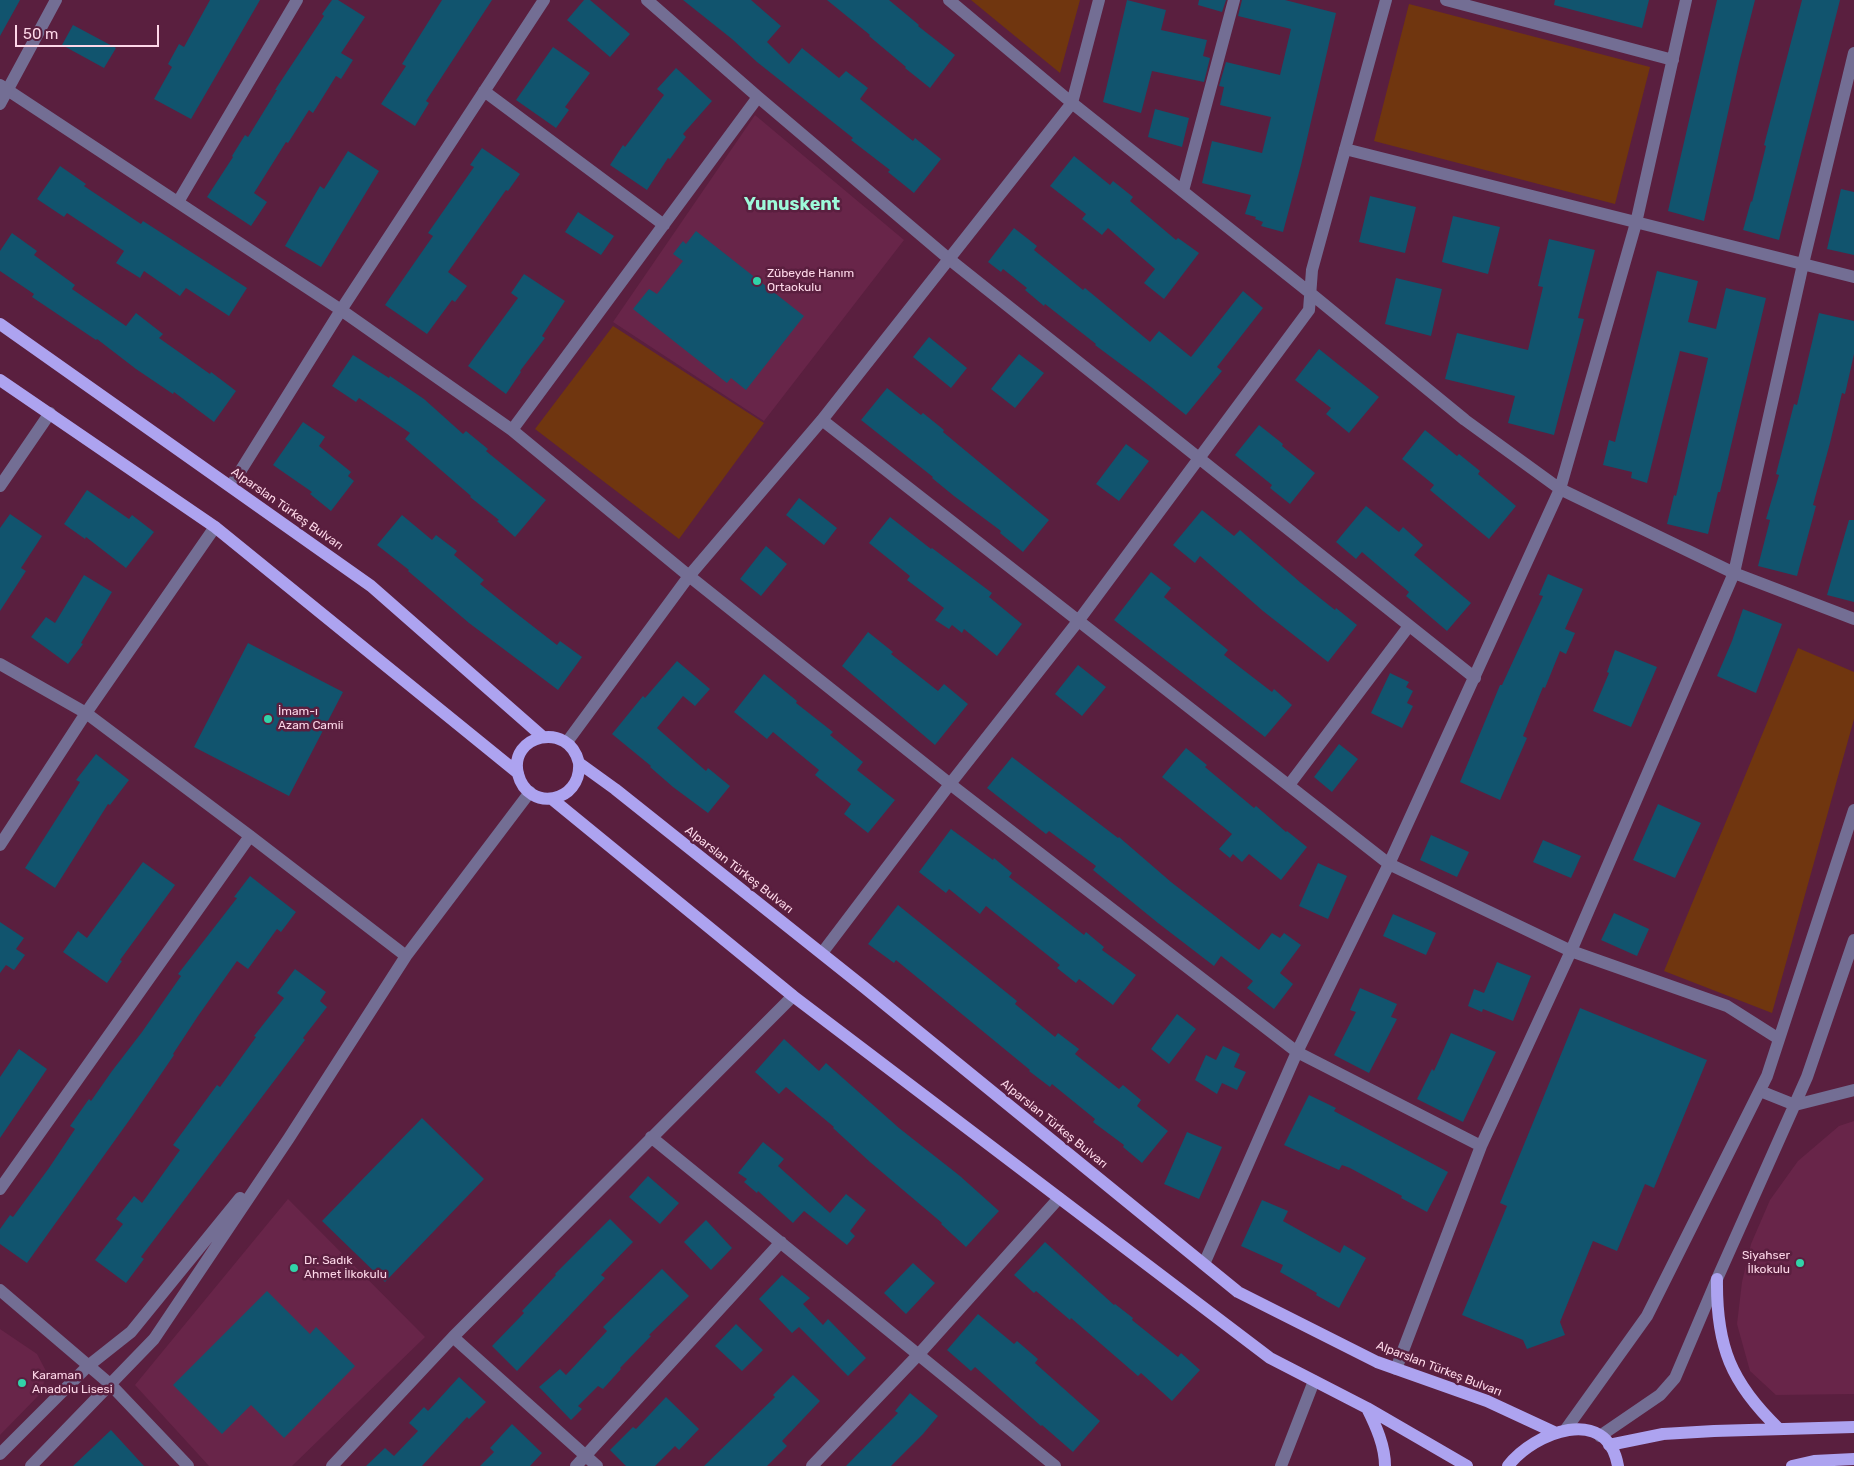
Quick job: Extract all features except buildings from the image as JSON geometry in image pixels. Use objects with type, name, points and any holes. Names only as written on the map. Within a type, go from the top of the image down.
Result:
[{"type":"main road","name":"Alparslan Türkeş Bulvarı","points":[[0,324],[371,586],[543,737],[552,736],[566,742],[576,753],[579,763],[822,953],[1238,1292],[1378,1362],[1487,1401],[1561,1431]]},
{"type":"main road","points":[[0,380],[215,527],[518,773]]},
{"type":"main road","points":[[543,737],[533,740],[525,746],[517,764],[521,782],[530,792],[542,798],[552,799],[561,796],[570,790],[576,782],[580,773],[579,763]]},
{"type":"main road","points":[[552,799],[793,996],[1270,1358],[1367,1408],[1467,1466]]},
{"type":"main road","points":[[1717,1279],[1716,1309],[1724,1348],[1730,1365],[1749,1397],[1778,1430]]},
{"type":"main road","points":[[1367,1408],[1375,1424],[1383,1449],[1385,1466]]},
{"type":"main road","points":[[1609,1445],[1663,1434],[1854,1427]]},
{"type":"main road","points":[[1508,1466],[1529,1446],[1561,1431],[1577,1428],[1588,1430],[1600,1436],[1609,1445],[1616,1457],[1618,1466]]},
{"type":"main road","points":[[1792,1466],[1814,1462],[1854,1459]]},
{"type":"street","points":[[0,104],[4,88],[56,0]]},
{"type":"street","points":[[178,202],[297,0]]},
{"type":"street","points":[[231,486],[341,310],[544,0]]},
{"type":"street","points":[[646,0],[949,258],[1475,678]]},
{"type":"street","points":[[949,0],[1072,103],[1309,292],[1465,420],[1560,489],[1734,573],[1854,619]]},
{"type":"street","points":[[566,742],[689,576],[822,420],[1072,103],[1099,0]]},
{"type":"street","points":[[1183,192],[1234,0]]},
{"type":"street","points":[[822,953],[950,784],[1078,620],[1309,310],[1312,270],[1386,0]]},
{"type":"street","points":[[1446,0],[1673,60]]},
{"type":"street","points":[[1204,1264],[1297,1052],[1389,864],[1560,489],[1636,223],[1686,0]]},
{"type":"street","points":[[1396,1369],[1481,1146],[1571,951],[1734,573],[1803,264],[1854,53]]},
{"type":"street","points":[[4,88],[341,310],[512,430],[689,576],[950,784],[1297,1052],[1481,1146]]},
{"type":"street","points":[[484,92],[664,225]]},
{"type":"street","points":[[512,430],[758,97]]},
{"type":"street","points":[[1345,149],[1854,277]]},
{"type":"street","points":[[0,486],[50,413]]},
{"type":"street","points":[[822,420],[1389,864],[1571,951],[1728,1006],[1779,1039]]},
{"type":"street","points":[[0,845],[86,713],[215,527]]},
{"type":"street","points":[[1289,785],[1409,626]]},
{"type":"street","points":[[0,664],[86,713],[406,956]]},
{"type":"street","points":[[31,1466],[154,1339],[289,1138],[406,956],[530,792]]},
{"type":"street","points":[[1561,1431],[1647,1316],[1760,1091],[1767,1076],[1854,810]]},
{"type":"street","points":[[0,1189],[250,836]]},
{"type":"street","points":[[1600,1436],[1660,1395],[1675,1378],[1717,1279],[1808,1077],[1854,940]]},
{"type":"street","points":[[332,1466],[453,1336],[793,996]]},
{"type":"street","points":[[1760,1091],[1795,1106],[1854,1090]]},
{"type":"street","points":[[651,1137],[919,1354],[1048,1464]]},
{"type":"street","points":[[0,1454],[88,1366],[131,1332],[289,1138]]},
{"type":"street","points":[[812,1466],[919,1354],[1059,1198]]},
{"type":"street","points":[[576,1466],[781,1242]]},
{"type":"street","points":[[0,1290],[110,1384],[188,1466]]},
{"type":"street","points":[[453,1336],[597,1466]]},
{"type":"street","points":[[1281,1466],[1314,1381]]},
{"type":"shaded area","points":[[971,0],[1080,0],[1060,73]]},
{"type":"shaded area","points":[[1409,4],[1650,67],[1615,204],[1374,141]]},
{"type":"shaded area","name":"Zübeyde Hanım Ortaokulu","points":[[755,115],[904,240],[764,421],[613,322]]},
{"type":"shaded area","points":[[613,326],[764,423],[679,539],[535,429]]},
{"type":"shaded area","points":[[1798,648],[1854,672],[1854,719],[1772,1013],[1664,971]]},
{"type":"shaded area","name":"Siyahser İlkokulu","points":[[1854,1121],[1854,1394],[1776,1395],[1750,1371],[1737,1324],[1742,1282],[1751,1244],[1770,1200],[1798,1161],[1839,1126]]},
{"type":"shaded area","name":"Dr. Sadık Ahmet İlkokulu","points":[[288,1199],[425,1337],[292,1466],[209,1466],[135,1385]]},
{"type":"shaded area","name":"Karaman Anadolu Lisesi","points":[[0,1329],[37,1354],[47,1373],[40,1394],[0,1435]]},
{"type":"place","name":"Zübeyde Hanım Ortaokulu","points":[[757,281]]},
{"type":"place","name":"İmam-ı Azam Camii","points":[[268,719]]},
{"type":"place","name":"Siyahser İlkokulu","points":[[1800,1263]]},
{"type":"place","name":"Dr. Sadık Ahmet İlkokulu","points":[[294,1268]]},
{"type":"place","name":"Karaman Anadolu Lisesi","points":[[22,1383]]},
{"type":"district","name":"Yunuskent","points":[[792,205]]}]
